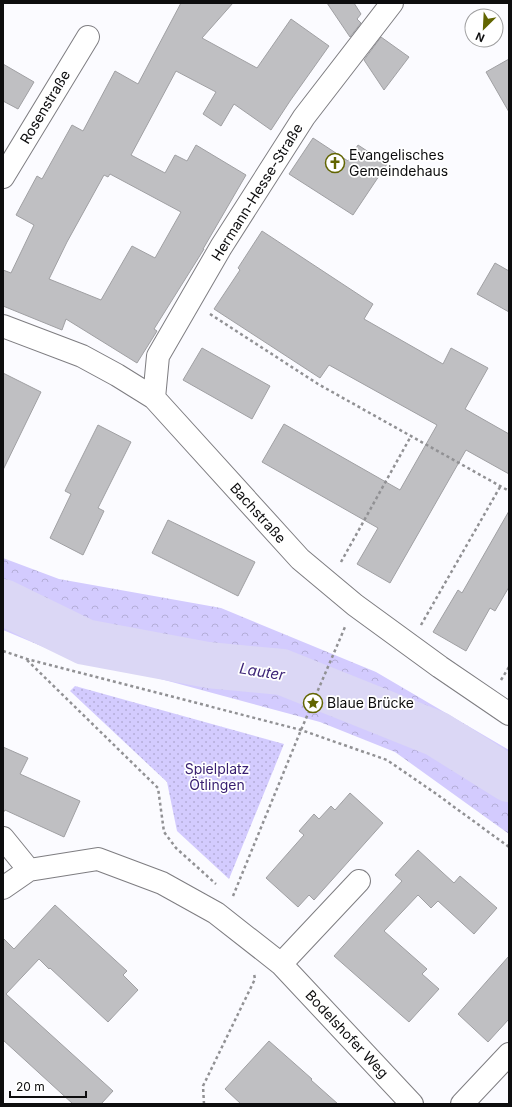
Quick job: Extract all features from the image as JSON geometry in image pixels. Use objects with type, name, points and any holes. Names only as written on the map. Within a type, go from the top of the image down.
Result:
[{"type":"street","name":"Hermann-Hesse-Straße","points":[[154,398],[158,356],[221,247],[304,117],[392,3]]},
{"type":"street","name":"Rosenstraße","points":[[3,177],[88,37]]},
{"type":"street","name":"Bachstraße","points":[[3,326],[82,356],[117,375],[154,398],[300,559],[355,605],[509,714]]},
{"type":"street","points":[[3,838],[29,870]]},
{"type":"street","name":"Bodelshofer Weg","points":[[3,888],[29,870],[98,859],[162,883],[220,916],[281,964],[412,1104]]},
{"type":"street","points":[[281,964],[359,881]]},
{"type":"street","points":[[462,1104],[509,1054]]},
{"type":"path","points":[[190,301],[318,384],[509,491]]},
{"type":"path","points":[[329,584],[411,436]]},
{"type":"path","points":[[410,645],[500,487]]},
{"type":"path","points":[[3,651],[27,659],[301,730],[387,760],[509,847]]},
{"type":"path","points":[[220,916],[335,651]]},
{"type":"path","points":[[27,659],[158,788],[164,832],[176,848],[221,888],[220,916]]},
{"type":"path","points":[[204,1104],[203,1086],[255,979],[249,938]]},
{"type":"green space","points":[[3,558],[59,579],[221,608],[376,672],[509,750],[509,834],[395,752],[320,722],[46,648],[3,630]]},
{"type":"green space","name":"Spielplatz Ötlingen","points":[[75,686],[284,744],[229,879],[177,831],[167,782],[70,691]]},
{"type":"building","points":[[181,3],[233,3],[202,38],[257,68],[291,19],[329,46],[271,130],[234,104],[221,126],[203,114],[216,92],[176,71],[131,155],[165,173],[175,155],[187,161],[196,145],[246,175],[204,249],[154,329],[157,331],[137,363],[66,319],[62,330],[3,306],[3,270],[11,273],[34,225],[16,215],[37,176],[42,179],[72,125],[83,131],[115,71],[138,84]],"holes":[[[110,174],[181,212],[155,258],[132,246],[101,300],[49,279],[67,242],[104,175],[108,177]]]},
{"type":"building","points":[[327,3],[354,3],[361,14],[357,19],[361,23],[350,37]]},
{"type":"building","points":[[381,37],[409,57],[384,90],[364,60]]},
{"type":"building","points":[[509,59],[509,112],[486,72]]},
{"type":"building","points":[[3,64],[34,82],[18,109],[3,101]]},
{"type":"building","points":[[313,138],[348,161],[358,145],[387,164],[353,215],[289,174]]},
{"type":"building","points":[[262,231],[373,304],[364,319],[443,364],[451,348],[488,368],[465,409],[509,434],[509,474],[466,450],[390,583],[357,564],[378,528],[262,462],[284,424],[400,490],[437,425],[329,365],[320,378],[214,309],[240,270],[238,268]]},
{"type":"building","points":[[495,263],[509,271],[509,312],[477,294]]},
{"type":"building","points":[[202,348],[270,386],[252,419],[183,380]]},
{"type":"building","points":[[3,373],[41,392],[3,470]]},
{"type":"building","points":[[98,425],[131,442],[98,508],[104,511],[83,555],[50,538],[71,494],[65,491]]},
{"type":"building","points":[[509,511],[509,587],[495,611],[490,608],[466,651],[433,632],[458,590],[462,593]]},
{"type":"building","points":[[168,520],[255,562],[238,596],[152,553]]},
{"type":"building","points":[[3,747],[28,758],[20,774],[80,801],[64,837],[5,810],[3,813]]},
{"type":"building","points":[[350,793],[383,823],[314,900],[309,895],[298,907],[266,878],[304,835],[299,831],[314,814],[319,819],[331,806],[335,810]]},
{"type":"building","points":[[418,850],[454,883],[460,876],[497,908],[474,934],[438,901],[431,908],[418,895],[384,931],[427,969],[422,974],[439,989],[409,1022],[334,956],[402,881],[395,875]]},
{"type":"building","points":[[55,905],[127,971],[123,975],[138,990],[108,1022],[39,959],[6,994],[113,1091],[101,1104],[73,1104],[3,1040],[3,938],[14,949]]},
{"type":"building","points":[[509,956],[509,1019],[488,1042],[458,1014]]},
{"type":"building","points":[[269,1041],[338,1104],[241,1104],[225,1089]]},
{"type":"waterway","name":"Lauter","points":[[3,602],[85,642],[208,665],[282,672],[437,734],[509,779]]},
{"type":"place","name":"Evangelisches Gemeindehaus","points":[[335,163]]},
{"type":"place","name":"Blaue Brücke","points":[[313,703]]}]
